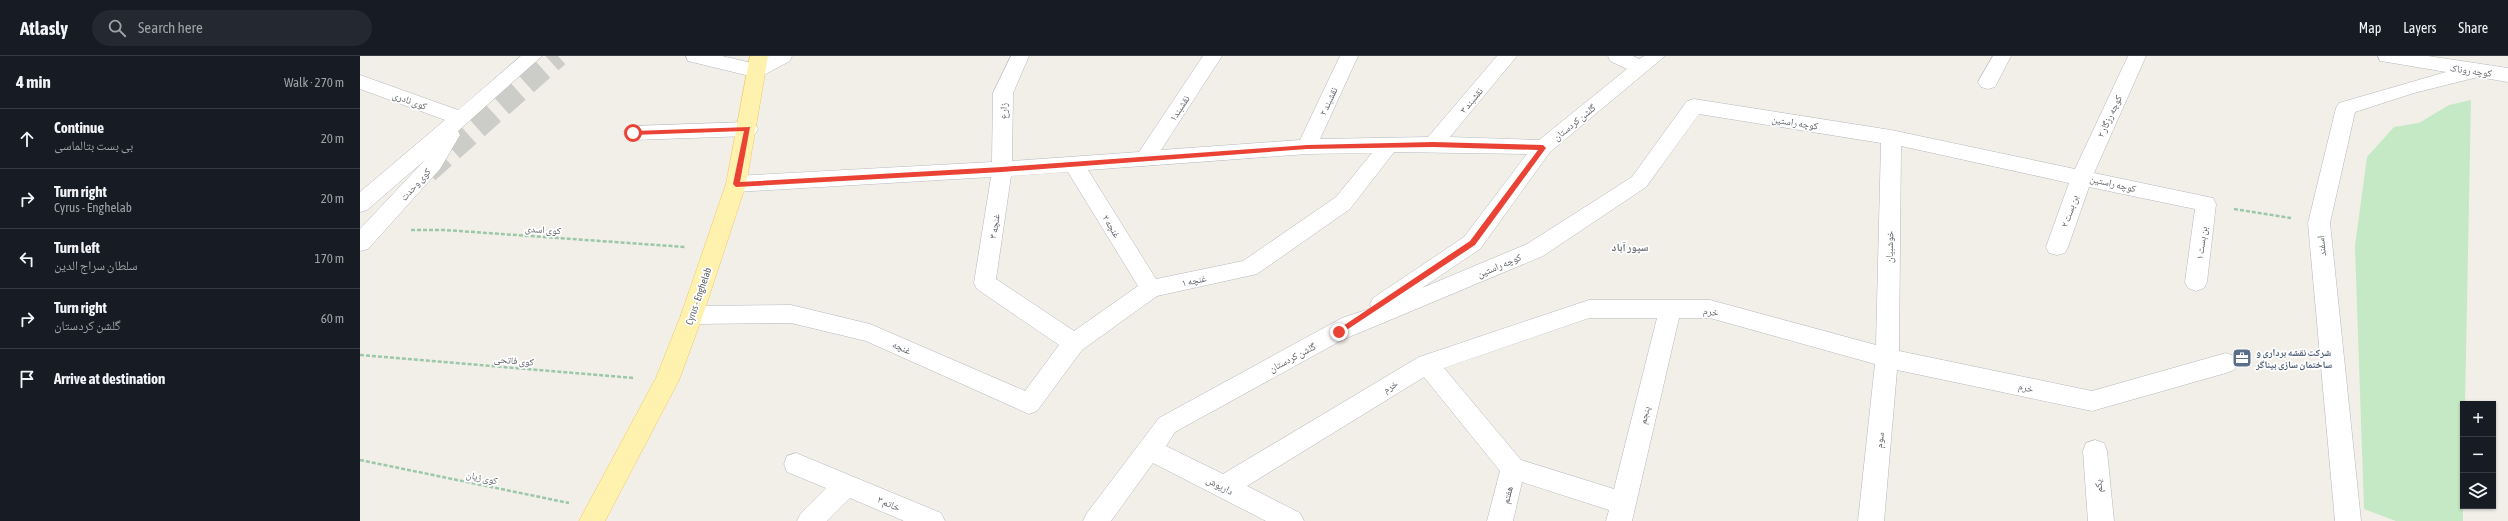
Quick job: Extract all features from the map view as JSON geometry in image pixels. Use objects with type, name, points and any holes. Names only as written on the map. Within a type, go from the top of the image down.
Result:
[{"type":"main road","name":"Cyrus - Enghelab","points":[[596,515],[666,380],[692,315],[736,184],[748,129],[758,64]]},
{"type":"street","name":"کوی وحدت","points":[[360,204],[533,56]]},
{"type":"street","points":[[695,56],[758,64],[783,56]]},
{"type":"street","name":"زارع","points":[[1002,170],[1003,93],[1020,56]]},
{"type":"street","name":"نقشبند۱","points":[[1145,159],[1212,56]]},
{"type":"street","name":"نقشبند ۲","points":[[1307,147],[1349,56]]},
{"type":"street","name":"نقشبند ۳","points":[[1433,144],[1508,56]]},
{"type":"street","points":[[1617,56],[1641,68]]},
{"type":"street","name":"گلشن کردستان","points":[[1096,521],[1166,425],[1339,332],[1472,243],[1543,148],[1656,56]]},
{"type":"street","points":[[1988,82],[2002,56]]},
{"type":"street","name":"کوچه رزگار ۲","points":[[2082,176],[2137,56]]},
{"type":"street","name":"کوچه روناک","points":[[2387,56],[2508,75]]},
{"type":"street","name":"اسفند","points":[[2348,521],[2319,223],[2346,108],[2410,86],[2475,71]]},
{"type":"street","name":"کوی نادری","points":[[360,82],[460,118]]},
{"type":"street","name":"کوچه راستین","points":[[1339,332],[1535,250],[1639,182],[1694,106],[1891,137],[2082,176],[2206,204]]},
{"type":"street","name":"کوی وحدت","points":[[366,237],[433,164],[460,118]]},
{"type":"street","points":[[633,133],[748,129]]},
{"type":"street","name":"خوشبیان","points":[[1887,358],[1891,137]]},
{"type":"street","points":[[736,184],[1002,170],[1307,147],[1433,144],[1543,148]]},
{"type":"street","name":"غنچه ۱","points":[[1074,343],[1151,289],[1249,268],[1343,203],[1390,145]]},
{"type":"street","name":"غنچه ۲","points":[[1074,164],[1151,289]]},
{"type":"street","name":"غنچه ۳","points":[[1002,170],[985,283],[1074,343]]},
{"type":"street","name":"بن بست ۲","points":[[2057,247],[2082,176]]},
{"type":"street","name":"بن بست ۱","points":[[2196,282],[2206,204]]},
{"type":"street","name":"خرم","points":[[1224,487],[1427,364],[1589,309],[1710,309],[1887,358],[2092,401],[2226,363]]},
{"type":"street","name":"پنجم","points":[[1621,512],[1670,309]]},
{"type":"street","name":"غنچه","points":[[692,315],[791,314],[870,333],[1029,404],[1074,343]]},
{"type":"street","name":"سوم","points":[[1871,521],[1887,358]]},
{"type":"street","points":[[1427,364],[1513,468],[1621,512]]},
{"type":"street","name":"داریوش","points":[[1149,449],[1291,521]]},
{"type":"street","name":"یکم","points":[[2095,451],[2101,521]]},
{"type":"street","name":"خاتم ۳","points":[[796,464],[932,521]]},
{"type":"street","name":"هفتم","points":[[1500,521],[1513,468]]},
{"type":"street","points":[[810,521],[846,485]]},
{"type":"path","points":[[2206,204],[2319,223]]},
{"type":"path","name":"کوی اسدی","points":[[366,237],[445,230],[714,249]]},
{"type":"path","name":"کوی فاتحی","points":[[360,355],[666,380]]},
{"type":"path","name":"کوی ژیان","points":[[360,460],[596,515]]},
{"type":"green space","points":[[2471,100],[2465,401],[2460,401],[2460,509],[2463,509],[2463,521],[2396,521],[2364,509],[2355,246],[2367,157],[2394,127],[2419,123],[2449,105]]},
{"type":"tunnel","points":[[428,172],[558,56]]},
{"type":"place","name":"شرکت نقشه برداری و ساختمان سازی بیناگر","points":[[2242,358]]},
{"type":"district","name":"سپور آباد","points":[[1630,247]]},
{"type":"route","points":[[633,133],[748,129],[736,184],[1002,170],[1307,147],[1433,144],[1543,148],[1472,243],[1339,332]]}]
